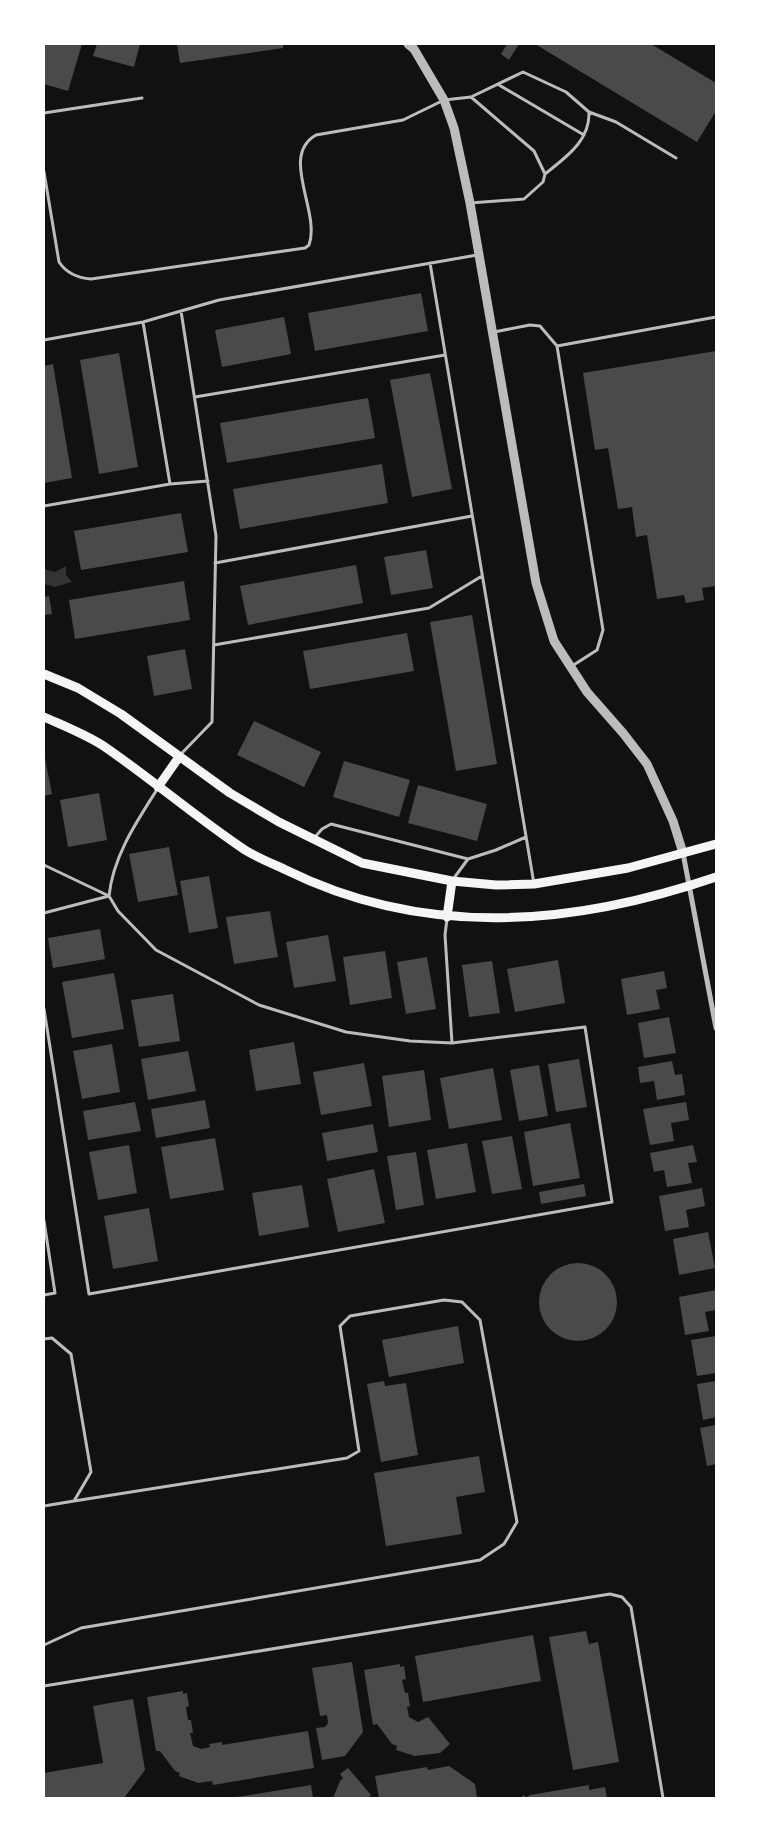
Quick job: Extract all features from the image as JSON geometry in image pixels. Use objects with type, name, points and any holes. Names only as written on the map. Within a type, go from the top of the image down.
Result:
[{"type":"main road","points":[[44,674],[78,688],[121,714],[230,793],[362,864],[452,881],[496,886],[534,884],[611,872],[716,844]]},
{"type":"main road","points":[[44,717],[104,746],[158,788],[248,851],[310,882],[351,897],[393,908],[447,917],[485,920],[538,918],[601,908],[690,886],[716,877]]},
{"type":"main road","points":[[158,788],[179,757]]},
{"type":"main road","points":[[447,917],[452,881]]},
{"type":"street","points":[[408,44],[414,50],[444,100],[454,128],[470,202],[537,591],[548,626],[570,668],[647,764],[674,821],[690,886],[716,1028]]},
{"type":"lane","points":[[44,172],[59,262],[67,272],[82,278],[91,279],[305,248],[309,245],[313,232],[299,159],[303,146],[308,140],[316,135],[403,120],[444,100],[471,98],[523,72],[566,92],[589,112],[616,122],[676,158]]},
{"type":"lane","points":[[499,85],[584,136]]},
{"type":"lane","points":[[44,113],[142,98]]},
{"type":"lane","points":[[471,98],[534,151],[545,174]]},
{"type":"lane","points":[[470,202],[524,200],[543,182],[545,174],[572,153],[587,131],[589,112]]},
{"type":"lane","points":[[44,340],[143,322],[220,300],[479,254]]},
{"type":"lane","points":[[430,263],[534,884]]},
{"type":"lane","points":[[179,757],[212,722],[216,536],[181,311]]},
{"type":"lane","points":[[557,346],[716,316]]},
{"type":"lane","points":[[143,322],[170,484]]},
{"type":"lane","points":[[492,332],[530,325],[540,326],[557,346],[603,630],[598,650],[570,668]]},
{"type":"lane","points":[[195,397],[445,355]]},
{"type":"lane","points":[[44,506],[170,484],[208,481]]},
{"type":"lane","points":[[215,563],[472,516]]},
{"type":"lane","points":[[214,645],[429,608],[482,576]]},
{"type":"lane","points":[[44,1009],[89,1294],[612,1202],[586,1027],[452,1043],[410,1041],[346,1032],[259,1004],[156,950],[118,912],[109,896],[110,883],[127,838],[158,788]]},
{"type":"lane","points":[[313,839],[322,829],[331,824],[468,859],[496,850],[526,837]]},
{"type":"lane","points":[[452,881],[468,859]]},
{"type":"lane","points":[[44,865],[109,896]]},
{"type":"lane","points":[[44,913],[109,896]]},
{"type":"lane","points":[[447,917],[445,935],[452,1043]]},
{"type":"lane","points":[[44,1221],[55,1293],[44,1295]]},
{"type":"lane","points":[[44,1506],[347,1458],[359,1451],[340,1326],[350,1316],[444,1300],[462,1302],[480,1320],[517,1522],[504,1544],[480,1560],[81,1628],[44,1645]]},
{"type":"lane","points":[[44,1339],[52,1338],[71,1354],[91,1472],[74,1501]]},
{"type":"lane","points":[[44,1686],[610,1594],[622,1597],[631,1606],[663,1798]]},
{"type":"shaded area","points":[[66,566],[66,575],[72,582],[55,587],[44,584],[44,569],[55,572]]},
{"type":"building","points":[[44,44],[82,44],[68,91],[44,84]]},
{"type":"building","points":[[97,44],[140,44],[134,67],[93,56]]},
{"type":"building","points":[[177,44],[283,44],[283,48],[180,63]]},
{"type":"building","points":[[507,44],[519,44],[509,60],[501,54]]},
{"type":"building","points":[[535,44],[651,44],[716,83],[716,111],[697,142]]},
{"type":"building","points":[[421,293],[428,331],[315,351],[308,313]]},
{"type":"building","points":[[284,317],[291,354],[222,367],[215,330]]},
{"type":"building","points":[[716,351],[716,586],[702,588],[704,600],[686,603],[684,595],[657,599],[647,535],[636,537],[632,507],[618,509],[608,448],[595,450],[583,373]]},
{"type":"building","points":[[119,353],[138,467],[99,474],[80,360]]},
{"type":"building","points":[[53,364],[72,478],[44,483],[44,366]]},
{"type":"building","points":[[430,373],[452,489],[412,497],[390,380]]},
{"type":"building","points":[[368,398],[375,438],[227,463],[220,423]]},
{"type":"building","points":[[382,464],[388,503],[240,529],[233,489]]},
{"type":"building","points":[[181,513],[188,552],[81,570],[74,531]]},
{"type":"building","points":[[426,550],[433,588],[391,595],[384,557]]},
{"type":"building","points":[[356,565],[363,603],[248,625],[240,586]]},
{"type":"building","points":[[184,581],[190,620],[75,639],[69,600]]},
{"type":"building","points":[[49,596],[52,614],[44,615],[44,597]]},
{"type":"building","points":[[472,615],[497,764],[456,771],[430,622]]},
{"type":"building","points":[[407,633],[414,671],[310,689],[303,651]]},
{"type":"building","points":[[185,649],[192,689],[154,696],[147,656]]},
{"type":"building","points":[[254,721],[321,752],[304,787],[237,755]]},
{"type":"building","points":[[44,753],[52,794],[44,796]]},
{"type":"building","points":[[344,761],[410,780],[399,817],[333,797]]},
{"type":"building","points":[[418,785],[487,804],[477,841],[408,823]]},
{"type":"building","points":[[99,793],[107,840],[68,847],[60,800]]},
{"type":"building","points":[[169,847],[178,895],[138,902],[129,854]]},
{"type":"building","points":[[209,876],[218,928],[189,933],[180,881]]},
{"type":"building","points":[[270,911],[278,957],[234,964],[226,917]]},
{"type":"building","points":[[100,929],[105,959],[53,968],[48,938]]},
{"type":"building","points":[[328,935],[336,981],[294,988],[286,942]]},
{"type":"building","points":[[385,951],[392,998],[350,1005],[343,957]]},
{"type":"building","points":[[427,957],[436,1009],[406,1014],[397,962]]},
{"type":"building","points":[[558,960],[565,1003],[515,1012],[507,969]]},
{"type":"building","points":[[492,961],[500,1013],[469,1017],[462,965]]},
{"type":"building","points":[[664,971],[667,988],[656,990],[660,1009],[627,1015],[621,979]]},
{"type":"building","points":[[114,973],[124,1029],[72,1038],[62,982]]},
{"type":"building","points":[[173,994],[180,1041],[139,1047],[131,1000]]},
{"type":"building","points":[[669,1017],[676,1053],[644,1058],[638,1023]]},
{"type":"building","points":[[294,1042],[301,1084],[256,1091],[249,1050]]},
{"type":"building","points":[[112,1044],[120,1092],[82,1099],[73,1051]]},
{"type":"building","points":[[188,1051],[196,1091],[148,1100],[141,1059]]},
{"type":"building","points":[[579,1059],[587,1107],[556,1112],[548,1064]]},
{"type":"building","points":[[672,1061],[675,1075],[682,1074],[685,1095],[657,1100],[654,1081],[640,1083],[638,1067]]},
{"type":"building","points":[[364,1063],[372,1106],[321,1115],[313,1072]]},
{"type":"building","points":[[539,1065],[548,1116],[519,1121],[510,1070]]},
{"type":"building","points":[[493,1068],[502,1120],[449,1129],[440,1078]]},
{"type":"building","points":[[424,1070],[431,1120],[389,1127],[382,1076]]},
{"type":"building","points":[[205,1100],[210,1128],[156,1138],[151,1109]]},
{"type":"building","points":[[135,1102],[141,1131],[88,1140],[83,1111]]},
{"type":"building","points":[[686,1102],[689,1120],[671,1123],[674,1141],[650,1145],[643,1109]]},
{"type":"building","points":[[570,1123],[580,1178],[533,1186],[524,1132]]},
{"type":"building","points":[[373,1124],[378,1152],[327,1161],[322,1133]]},
{"type":"building","points":[[512,1136],[522,1189],[492,1194],[482,1141]]},
{"type":"building","points":[[215,1138],[224,1190],[170,1199],[161,1147]]},
{"type":"building","points":[[467,1143],[476,1192],[436,1199],[427,1150]]},
{"type":"building","points":[[129,1145],[137,1193],[98,1200],[89,1152]]},
{"type":"building","points":[[693,1145],[697,1162],[688,1163],[692,1183],[667,1187],[664,1170],[654,1172],[650,1153]]},
{"type":"building","points":[[416,1152],[424,1205],[396,1210],[387,1156]]},
{"type":"building","points":[[374,1169],[385,1223],[338,1232],[327,1179]]},
{"type":"building","points":[[584,1184],[586,1196],[541,1204],[539,1192]]},
{"type":"building","points":[[302,1185],[309,1227],[259,1236],[252,1193]]},
{"type":"building","points":[[702,1188],[705,1206],[686,1210],[689,1227],[665,1231],[659,1196]]},
{"type":"building","points":[[149,1208],[158,1261],[113,1269],[104,1216]]},
{"type":"building","points":[[708,1232],[715,1268],[679,1275],[673,1239]]},
{"type":"building","points":[[570,1263],[586,1263],[600,1269],[611,1280],[617,1294],[617,1310],[611,1324],[600,1335],[586,1341],[570,1341],[556,1335],[545,1324],[539,1310],[539,1294],[545,1280],[556,1269]]},
{"type":"building","points":[[716,1290],[716,1310],[705,1312],[709,1331],[685,1335],[679,1297]]},
{"type":"building","points":[[458,1326],[464,1363],[389,1377],[382,1340]]},
{"type":"building","points":[[716,1336],[716,1373],[697,1376],[691,1340]]},
{"type":"building","points":[[384,1381],[385,1386],[406,1383],[418,1455],[381,1462],[367,1384]]},
{"type":"building","points":[[716,1381],[716,1417],[703,1420],[697,1384]]},
{"type":"building","points":[[716,1425],[716,1464],[707,1466],[700,1428]]},
{"type":"building","points":[[479,1456],[485,1492],[456,1497],[462,1534],[386,1546],[374,1473]]},
{"type":"building","points":[[586,1631],[589,1644],[598,1642],[619,1762],[573,1770],[549,1637]]},
{"type":"building","points":[[533,1635],[541,1681],[423,1702],[415,1656]]},
{"type":"building","points":[[352,1662],[363,1732],[345,1756],[322,1760],[316,1728],[325,1727],[328,1723],[327,1715],[320,1716],[312,1668]]},
{"type":"building","points":[[400,1664],[400,1667],[404,1666],[406,1679],[402,1680],[405,1693],[408,1693],[410,1706],[407,1707],[409,1717],[418,1722],[428,1717],[450,1744],[440,1753],[415,1756],[396,1750],[397,1746],[392,1744],[377,1724],[373,1725],[364,1670]]},
{"type":"building","points":[[183,1691],[183,1694],[187,1693],[189,1706],[186,1707],[188,1720],[191,1720],[193,1733],[190,1733],[193,1746],[201,1749],[210,1747],[209,1744],[222,1742],[222,1745],[308,1731],[314,1768],[213,1785],[212,1781],[198,1783],[179,1776],[180,1773],[175,1771],[160,1751],[156,1751],[147,1697]]},
{"type":"building","points":[[133,1699],[145,1770],[124,1798],[44,1798],[44,1773],[103,1763],[93,1706]]},
{"type":"building","points":[[449,1766],[475,1784],[477,1798],[379,1798],[375,1776],[427,1767],[428,1770]]},
{"type":"building","points":[[348,1768],[371,1795],[368,1798],[333,1798],[343,1778],[340,1774]]},
{"type":"building","points":[[311,1785],[313,1798],[237,1798],[237,1797]]},
{"type":"building","points":[[589,1785],[589,1790],[605,1787],[607,1798],[526,1798],[530,1795]]}]
